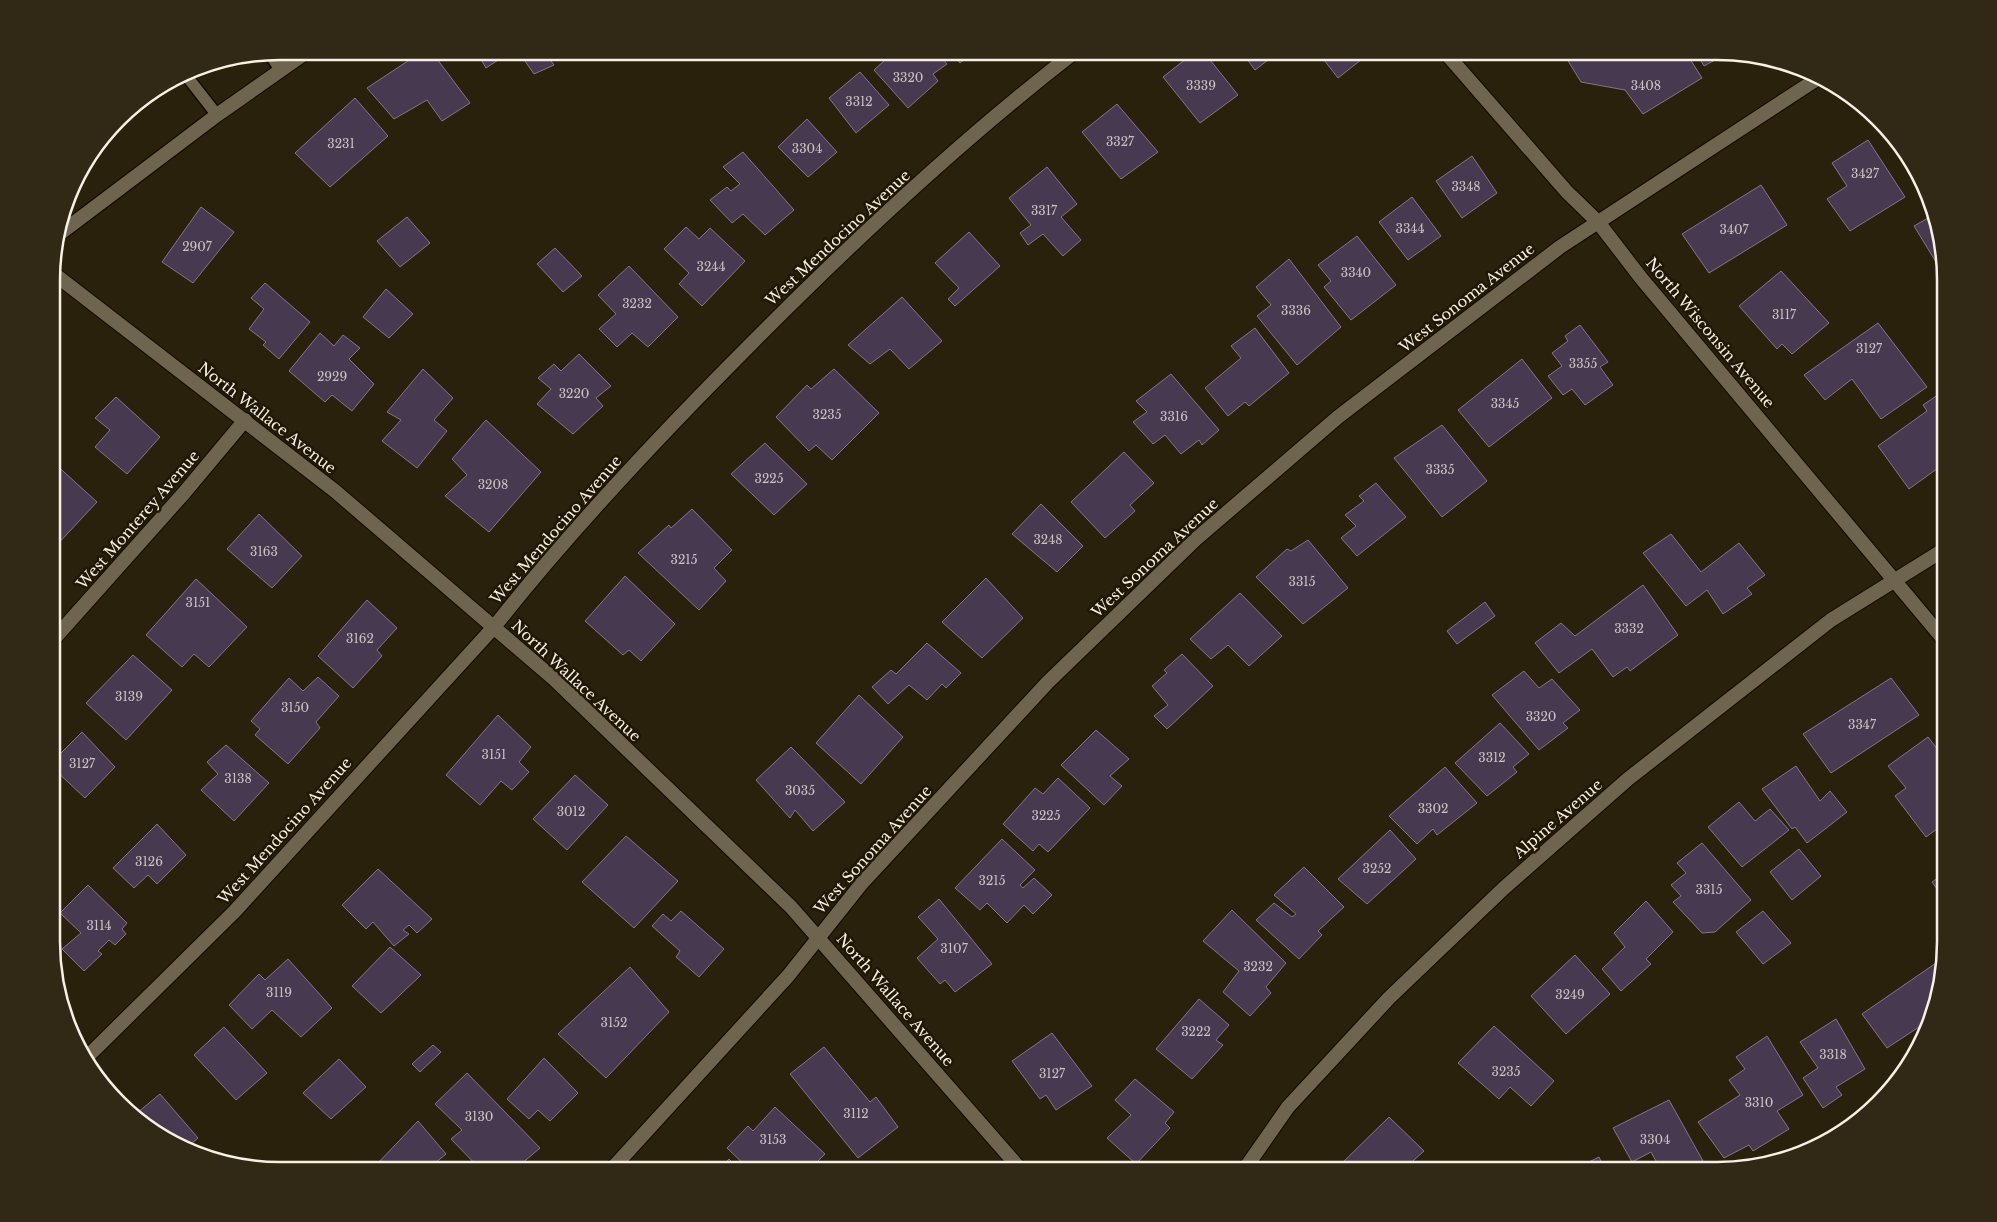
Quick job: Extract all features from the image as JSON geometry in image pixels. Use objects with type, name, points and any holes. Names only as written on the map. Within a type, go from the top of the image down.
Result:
[{"type":"street","points":[[66,230],[217,115],[296,60]]},
{"type":"street","name":"West Mendocino Avenue","points":[[91,1053],[235,911],[494,627],[529,583],[628,472],[712,383],[818,276],[902,198],[1065,60]]},
{"type":"street","name":"North Wisconsin Avenue","points":[[1452,60],[1567,192],[1598,222],[1641,278],[1937,631]]},
{"type":"street","name":"West Sonoma Avenue","points":[[618,1162],[788,976],[862,883],[1048,682],[1196,540],[1338,417],[1560,247],[1812,82]]},
{"type":"street","name":"North Wallace Avenue","points":[[60,279],[245,420],[342,497],[561,686],[791,907],[1015,1162]]},
{"type":"street","name":"West Monterey Avenue","points":[[60,632],[184,493],[245,420]]},
{"type":"street","name":"Alpine Avenue","points":[[1250,1162],[1288,1107],[1335,1056],[1389,998],[1504,888],[1628,779],[1832,620],[1937,553]]},
{"type":"lane","points":[[274,60],[281,71]]},
{"type":"lane","points":[[190,80],[217,115]]},
{"type":"building","points":[[409,60],[438,60],[470,103],[442,121],[427,100],[394,119],[367,88]]},
{"type":"building","points":[[481,60],[498,60],[486,68]]},
{"type":"building","points":[[524,60],[550,60],[554,65],[534,74]]},
{"type":"building","points":[[885,60],[944,60],[947,64],[933,74],[938,81],[908,108],[874,70]]},
{"type":"building","points":[[1185,60],[1210,60],[1238,95],[1200,123],[1163,77]]},
{"type":"building","points":[[1248,60],[1268,60],[1255,70]]},
{"type":"building","points":[[1324,60],[1361,60],[1338,78]]},
{"type":"building","points":[[1568,60],[1691,60],[1702,78],[1643,114],[1625,90],[1581,82]]},
{"type":"building","points":[[1700,60],[1715,60],[1704,66]]},
{"type":"building","points":[[860,72],[889,105],[856,133],[829,98]]},
{"type":"building","points":[[355,98],[388,136],[330,187],[295,153]]},
{"type":"building","points":[[1117,104],[1158,152],[1121,179],[1082,132]]},
{"type":"building","points":[[807,119],[837,152],[808,177],[778,147]]},
{"type":"building","points":[[1868,140],[1905,197],[1850,231],[1827,199],[1847,186],[1832,163]]},
{"type":"building","points":[[743,152],[794,210],[765,235],[743,214],[732,223],[710,200],[727,187],[731,191],[740,184],[723,167]]},
{"type":"building","points":[[1472,156],[1497,193],[1462,218],[1436,181]]},
{"type":"building","points":[[1047,167],[1077,204],[1061,217],[1081,240],[1063,256],[1043,234],[1028,245],[1020,233],[1031,225],[1009,198]]},
{"type":"building","points":[[1761,185],[1787,225],[1709,273],[1682,234]]},
{"type":"building","points":[[1412,197],[1441,236],[1408,260],[1379,222]]},
{"type":"building","points":[[201,207],[234,232],[193,283],[162,262]]},
{"type":"building","points":[[407,217],[430,243],[400,267],[377,241]]},
{"type":"building","points":[[1928,218],[1933,237],[1936,262],[1936,262],[1914,226]]},
{"type":"building","points":[[686,227],[699,239],[710,228],[745,261],[702,306],[679,284],[689,273],[664,249]]},
{"type":"building","points":[[969,232],[1000,266],[955,306],[948,299],[959,288],[935,263]]},
{"type":"building","points":[[1357,236],[1396,285],[1351,320],[1324,287],[1331,281],[1318,265]]},
{"type":"building","points":[[555,248],[582,276],[563,292],[537,264]]},
{"type":"building","points":[[1289,259],[1341,327],[1297,365],[1257,316],[1271,305],[1256,287]]},
{"type":"building","points":[[629,266],[678,317],[648,347],[632,333],[617,347],[599,329],[616,314],[598,295]]},
{"type":"building","points":[[1781,271],[1829,323],[1792,354],[1782,344],[1777,349],[1739,306]]},
{"type":"building","points":[[265,283],[310,322],[279,359],[263,345],[266,342],[249,329],[264,309],[251,298]]},
{"type":"building","points":[[386,289],[413,314],[389,338],[363,317]]},
{"type":"building","points":[[902,297],[942,341],[909,369],[890,349],[870,364],[848,345]]},
{"type":"building","points":[[1878,323],[1927,387],[1881,419],[1852,379],[1825,400],[1804,375]]},
{"type":"building","points":[[1580,325],[1608,362],[1600,367],[1613,385],[1585,405],[1572,389],[1563,395],[1548,376],[1562,366],[1552,353],[1568,341],[1565,336]]},
{"type":"building","points":[[1255,328],[1289,373],[1249,406],[1245,402],[1228,416],[1205,388],[1241,358],[1231,346]]},
{"type":"building","points":[[320,333],[334,346],[343,335],[360,348],[349,359],[374,384],[352,411],[332,395],[325,402],[289,371]]},
{"type":"building","points":[[579,354],[611,386],[596,398],[603,406],[573,434],[537,404],[551,389],[538,378],[554,364],[561,371]]},
{"type":"building","points":[[1522,359],[1552,398],[1489,447],[1458,410]]},
{"type":"building","points":[[423,369],[453,398],[434,420],[447,431],[417,468],[382,441],[401,420],[387,412]]},
{"type":"building","points":[[834,369],[879,413],[832,460],[816,445],[809,451],[776,417],[807,385],[811,389]]},
{"type":"building","points":[[1171,374],[1219,430],[1202,445],[1199,440],[1181,454],[1165,435],[1153,444],[1133,422],[1147,412],[1136,401]]},
{"type":"building","points":[[1937,395],[1937,469],[1909,489],[1878,446],[1927,411],[1923,405]]},
{"type":"building","points":[[116,397],[160,437],[127,474],[95,447],[110,430],[95,418]]},
{"type":"building","points":[[486,420],[541,472],[489,532],[445,496],[467,475],[452,459]]},
{"type":"building","points":[[1442,425],[1487,481],[1442,517],[1394,458]]},
{"type":"building","points":[[765,443],[807,484],[774,515],[731,474]]},
{"type":"building","points":[[1124,452],[1154,483],[1130,505],[1135,511],[1105,538],[1071,502]]},
{"type":"building","points":[[60,468],[97,502],[60,542]]},
{"type":"building","points":[[1376,483],[1406,517],[1357,556],[1341,538],[1356,526],[1345,515],[1364,501],[1359,496]]},
{"type":"building","points":[[1041,504],[1083,546],[1057,572],[1012,534]]},
{"type":"building","points":[[692,509],[732,550],[714,568],[726,581],[699,610],[638,553],[669,525],[671,528]]},
{"type":"building","points":[[259,514],[302,556],[272,588],[227,549]]},
{"type":"building","points":[[1671,534],[1701,572],[1739,543],[1765,575],[1747,588],[1752,594],[1723,614],[1707,590],[1686,606],[1643,553]]},
{"type":"building","points":[[1308,540],[1348,588],[1303,624],[1256,577],[1287,549],[1291,551]]},
{"type":"building","points":[[625,576],[675,624],[641,661],[629,650],[623,655],[585,621]]},
{"type":"building","points":[[986,578],[1023,618],[982,658],[942,622]]},
{"type":"building","points":[[196,579],[247,627],[209,667],[194,654],[182,667],[146,635]]},
{"type":"building","points":[[1643,585],[1678,635],[1630,671],[1627,667],[1613,677],[1592,649],[1559,673],[1535,643],[1561,623],[1575,636]]},
{"type":"building","points":[[1240,593],[1282,636],[1249,666],[1228,645],[1211,659],[1190,639]]},
{"type":"building","points":[[367,600],[397,628],[377,650],[382,656],[353,688],[318,656]]},
{"type":"building","points":[[1485,602],[1495,616],[1457,644],[1447,631]]},
{"type":"building","points":[[927,643],[961,673],[946,688],[942,684],[927,700],[909,685],[888,704],[872,687],[891,670],[896,674]]},
{"type":"building","points":[[1182,654],[1213,686],[1167,729],[1154,716],[1168,705],[1152,686],[1167,673],[1164,670]]},
{"type":"building","points":[[133,655],[172,690],[126,740],[86,703]]},
{"type":"building","points":[[1524,671],[1539,688],[1552,679],[1580,710],[1563,723],[1568,728],[1539,750],[1492,695]]},
{"type":"building","points":[[318,677],[339,696],[316,722],[320,728],[288,764],[255,735],[260,729],[251,721],[289,678],[303,691]]},
{"type":"building","points":[[1891,678],[1919,715],[1831,773],[1803,734]]},
{"type":"building","points":[[859,695],[903,737],[861,784],[816,743]]},
{"type":"building","points":[[498,715],[531,747],[519,762],[529,772],[512,790],[501,781],[480,805],[446,775]]},
{"type":"building","points":[[1500,723],[1529,754],[1513,767],[1517,772],[1487,796],[1455,763]]},
{"type":"building","points":[[1096,730],[1129,759],[1110,776],[1122,786],[1104,805],[1061,765]]},
{"type":"building","points":[[82,732],[115,767],[85,798],[60,775],[60,754]]},
{"type":"building","points":[[1928,737],[1937,749],[1937,829],[1926,837],[1895,796],[1906,788],[1888,766]]},
{"type":"building","points":[[226,745],[269,783],[234,821],[201,790],[218,774],[207,762]]},
{"type":"building","points":[[791,747],[845,802],[813,831],[795,810],[790,818],[756,780]]},
{"type":"building","points":[[1796,766],[1820,801],[1830,791],[1847,812],[1807,843],[1795,827],[1792,829],[1762,789]]},
{"type":"building","points":[[1445,767],[1477,803],[1437,835],[1433,829],[1417,844],[1389,816]]},
{"type":"building","points":[[575,775],[608,805],[567,850],[533,819]]},
{"type":"building","points":[[1058,778],[1090,808],[1048,852],[1039,844],[1033,851],[1003,824],[1035,788],[1043,794]]},
{"type":"building","points":[[1739,802],[1755,821],[1770,809],[1789,830],[1742,867],[1708,827]]},
{"type":"building","points":[[157,824],[186,855],[157,884],[148,875],[134,888],[113,868]]},
{"type":"building","points":[[1390,830],[1416,859],[1367,904],[1338,879]]},
{"type":"building","points":[[626,836],[678,881],[634,928],[582,882]]},
{"type":"building","points":[[1002,839],[1035,870],[1020,885],[1023,888],[1034,878],[1052,895],[1033,914],[1024,905],[1007,923],[987,903],[980,910],[955,888]]},
{"type":"building","points":[[1702,843],[1751,900],[1715,932],[1702,933],[1673,902],[1681,896],[1671,885],[1686,873],[1677,863]]},
{"type":"building","points":[[1799,849],[1821,876],[1792,900],[1770,872]]},
{"type":"building","points":[[1304,867],[1344,907],[1318,931],[1322,935],[1299,959],[1256,920],[1274,903],[1292,917],[1296,914],[1274,895]]},
{"type":"building","points":[[378,869],[432,919],[417,933],[409,925],[403,930],[409,934],[394,946],[373,922],[366,929],[342,905]]},
{"type":"building","points":[[1937,879],[1937,889],[1932,882]]},
{"type":"building","points":[[88,885],[127,923],[122,929],[126,934],[115,945],[109,940],[98,951],[102,954],[84,971],[62,949],[81,933],[60,913]]},
{"type":"building","points":[[939,899],[992,964],[955,992],[945,980],[940,984],[917,958],[938,939],[918,917]]},
{"type":"building","points":[[1646,901],[1673,932],[1646,959],[1651,964],[1621,991],[1602,969],[1625,947],[1614,933]]},
{"type":"building","points":[[1232,910],[1286,963],[1266,987],[1271,993],[1250,1016],[1223,992],[1239,971],[1203,941]]},
{"type":"building","points":[[681,911],[724,949],[699,977],[676,957],[680,951],[652,926],[663,914],[671,921]]},
{"type":"building","points":[[1763,911],[1791,943],[1763,964],[1736,932]]},
{"type":"building","points":[[390,947],[421,975],[381,1013],[352,986]]},
{"type":"building","points":[[1575,955],[1610,994],[1566,1034],[1531,996]]},
{"type":"building","points":[[288,959],[332,1008],[301,1037],[272,1010],[252,1029],[229,1005],[259,974],[265,980]]},
{"type":"building","points":[[1936,963],[1933,985],[1920,1026],[1887,1048],[1862,1014]]},
{"type":"building","points":[[630,967],[669,1012],[606,1078],[558,1034]]},
{"type":"building","points":[[1199,999],[1229,1025],[1216,1040],[1223,1045],[1192,1079],[1156,1049]]},
{"type":"building","points":[[1836,1019],[1865,1069],[1836,1087],[1842,1095],[1823,1108],[1803,1078],[1818,1068],[1800,1042]]},
{"type":"building","points":[[1494,1026],[1554,1081],[1531,1106],[1510,1087],[1499,1099],[1458,1063]]},
{"type":"building","points":[[224,1027],[267,1073],[236,1100],[194,1055]]},
{"type":"building","points":[[1052,1033],[1092,1086],[1056,1110],[1046,1095],[1040,1099],[1012,1061]]},
{"type":"building","points":[[1767,1036],[1803,1095],[1777,1111],[1789,1129],[1753,1151],[1749,1145],[1724,1158],[1698,1122],[1740,1095],[1729,1080],[1745,1069],[1736,1057]]},
{"type":"building","points":[[433,1045],[441,1052],[420,1072],[412,1064]]},
{"type":"building","points":[[824,1047],[870,1102],[876,1097],[898,1127],[858,1158],[790,1074]]},
{"type":"building","points":[[544,1058],[578,1093],[550,1121],[538,1110],[529,1119],[507,1099]]},
{"type":"building","points":[[339,1059],[366,1087],[331,1119],[303,1093]]},
{"type":"building","points":[[467,1073],[540,1148],[524,1162],[473,1162],[451,1139],[462,1130],[435,1104]]},
{"type":"building","points":[[1135,1079],[1174,1112],[1165,1123],[1170,1128],[1138,1162],[1134,1162],[1107,1138],[1131,1115],[1115,1100]]},
{"type":"building","points":[[160,1094],[198,1138],[192,1143],[183,1139],[158,1125],[140,1111]]},
{"type":"building","points":[[1669,1100],[1703,1161],[1657,1162],[1651,1152],[1632,1162],[1613,1128]]},
{"type":"building","points":[[775,1107],[825,1154],[817,1162],[742,1162],[727,1148],[748,1126],[753,1131]]},
{"type":"building","points":[[1389,1117],[1424,1151],[1412,1162],[1343,1162]]},
{"type":"building","points":[[418,1121],[446,1154],[436,1162],[379,1162]]},
{"type":"building","points":[[1599,1157],[1601,1162],[1589,1162]]}]
